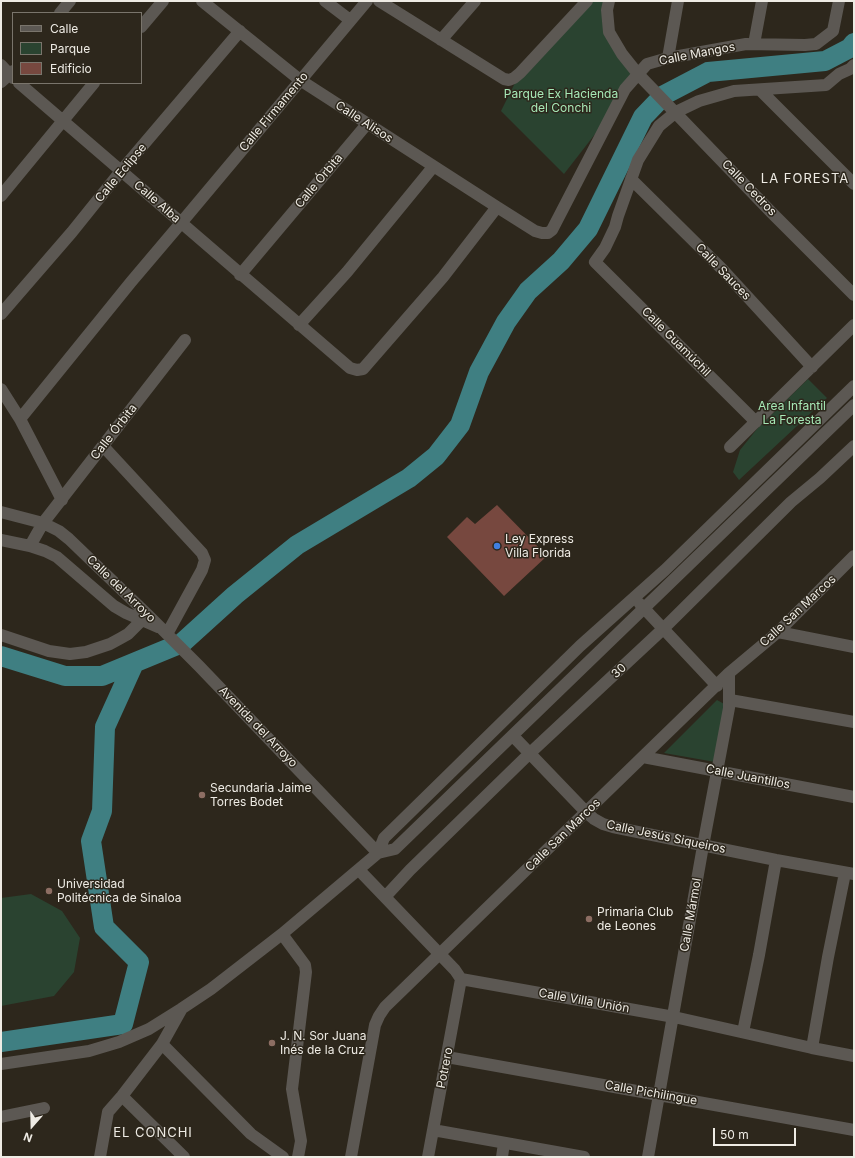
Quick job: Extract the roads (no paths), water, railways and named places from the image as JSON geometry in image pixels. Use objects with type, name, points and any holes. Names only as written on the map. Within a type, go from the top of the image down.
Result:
[{"type":"street","points":[[61,12],[70,1]]},
{"type":"street","points":[[142,26],[163,1]]},
{"type":"street","name":"Calle Alisos","points":[[202,1],[300,80],[535,231]]},
{"type":"street","points":[[325,1],[350,20]]},
{"type":"street","name":"Calle Firmamento","points":[[20,419],[131,282],[367,1]]},
{"type":"street","points":[[379,1],[509,80],[520,73],[587,1]]},
{"type":"street","points":[[441,40],[475,1]]},
{"type":"street","name":"Calle Cedros","points":[[609,1],[607,10],[609,32],[622,54],[642,77],[771,212],[854,294]]},
{"type":"street","points":[[668,58],[678,1]]},
{"type":"street","points":[[754,44],[762,1]]},
{"type":"street","name":"Calle Mangos","points":[[535,231],[542,234],[548,233],[552,230],[626,89],[642,77],[647,64],[668,58],[746,44],[816,44],[833,31],[839,1]]},
{"type":"street","name":"Calle Eclipse","points":[[1,314],[72,232],[121,171],[240,31]]},
{"type":"street","name":"Calle Alba","points":[[1,65],[11,78]]},
{"type":"street","points":[[631,179],[638,160],[651,138],[673,109],[734,91],[826,85],[839,74],[852,69]]},
{"type":"street","name":"Calle Alba","points":[[18,84],[182,223],[299,325],[350,368],[357,370],[364,369],[443,277],[497,207]]},
{"type":"street","points":[[1,196],[93,84]]},
{"type":"street","points":[[760,90],[854,184]]},
{"type":"street","name":"Calle Órbita","points":[[240,275],[367,124]]},
{"type":"street","points":[[299,325],[347,272],[433,166]]},
{"type":"street","name":"Calle Guamúchil","points":[[631,179],[615,227],[595,262],[756,422]]},
{"type":"street","name":"Calle Sauces","points":[[631,179],[722,269],[812,367]]},
{"type":"street","points":[[730,447],[854,326]]},
{"type":"street","name":"Calle Órbita","points":[[30,546],[43,523],[185,340]]},
{"type":"street","points":[[1,1064],[89,1051],[119,1042],[149,1029],[211,989],[282,934],[378,853],[384,838],[580,646],[665,570],[854,386]]},
{"type":"street","points":[[1,389],[20,419],[62,500]]},
{"type":"street","points":[[378,853],[395,849],[645,609],[854,405]]},
{"type":"street","points":[[103,446],[202,553],[205,560],[202,570],[166,633]]},
{"type":"street","name":"30","points":[[385,897],[410,870],[529,754],[663,629],[791,502],[820,478],[854,446]]},
{"type":"street","name":"Calle del Arroyo","points":[[1,512],[43,523],[59,531],[69,539],[145,618],[166,633]]},
{"type":"street","name":"Calle del Arroyo","points":[[1,540],[30,546],[45,551],[56,557],[114,606],[126,613],[145,618]]},
{"type":"street","name":"Calle San Marcos","points":[[351,1157],[375,1025],[385,1007],[729,673],[778,632],[854,556]]},
{"type":"street","points":[[840,571],[854,574]]},
{"type":"street","points":[[634,597],[717,686]]},
{"type":"street","points":[[1,635],[49,651],[70,654],[86,652],[110,644],[128,634],[145,618]]},
{"type":"street","points":[[778,632],[854,647]]},
{"type":"street","name":"Avenida del Arroyo","points":[[166,633],[378,853]]},
{"type":"street","name":"Calle Mármol","points":[[648,1157],[729,708],[729,673]]},
{"type":"street","points":[[730,700],[854,722]]},
{"type":"street","name":"Calle Jesús Siqueiros","points":[[513,736],[586,812],[599,822],[612,827],[703,846],[850,874]]},
{"type":"street","name":"Calle Juantillos","points":[[642,757],[854,797]]},
{"type":"street","points":[[743,1032],[759,955],[776,860]]},
{"type":"street","points":[[359,870],[455,970],[461,979]]},
{"type":"street","points":[[812,1048],[828,957],[850,874]]},
{"type":"street","points":[[282,934],[305,965],[306,972],[292,1090],[301,1141],[298,1157]]},
{"type":"street","name":"Calle Villa Unión","points":[[461,979],[674,1017],[854,1056]]},
{"type":"street","name":"Potrero","points":[[428,1157],[461,979]]},
{"type":"street","points":[[100,1157],[108,1112],[162,1044],[181,1009]]},
{"type":"street","points":[[162,1044],[251,1134],[283,1157]]},
{"type":"street","name":"Calle Pichilingue","points":[[447,1057],[854,1130]]},
{"type":"street","points":[[122,1096],[184,1157]]},
{"type":"street","points":[[1,1117],[44,1108]]},
{"type":"street","points":[[433,1130],[576,1156]]},
{"type":"street","points":[[502,1157],[504,1143]]},
{"type":"waterway","points":[[1,656],[65,676],[102,676],[182,643],[235,595],[297,545],[409,478],[436,456],[460,425],[479,372],[506,322],[528,291],[561,261],[588,229],[643,117],[664,95],[708,72],[825,61],[850,48],[854,43]]},
{"type":"waterway","points":[[1,1042],[123,1024],[139,962],[104,927],[91,841],[102,811],[105,727],[134,663]]},
{"type":"place","name":"Ley Express Villa Florida","points":[[497,546]]},
{"type":"place","name":"Secundaria Jaime Torres Bodet","points":[[202,795]]},
{"type":"place","name":"Universidad Politécnica de Sinaloa","points":[[49,891]]},
{"type":"place","name":"Primaria Club de Leones","points":[[589,919]]},
{"type":"place","name":"J. N. Sor Juana Inés de la Cruz","points":[[272,1043]]},
{"type":"district","name":"LA FORESTA","points":[[805,179]]},
{"type":"district","name":"EL CONCHI","points":[[153,1133]]},
{"type":"park label","name":"Parque Ex Hacienda del Conchi","points":[[561,101]]},
{"type":"park label","name":"Area Infantil La Foresta","points":[[792,413]]}]
